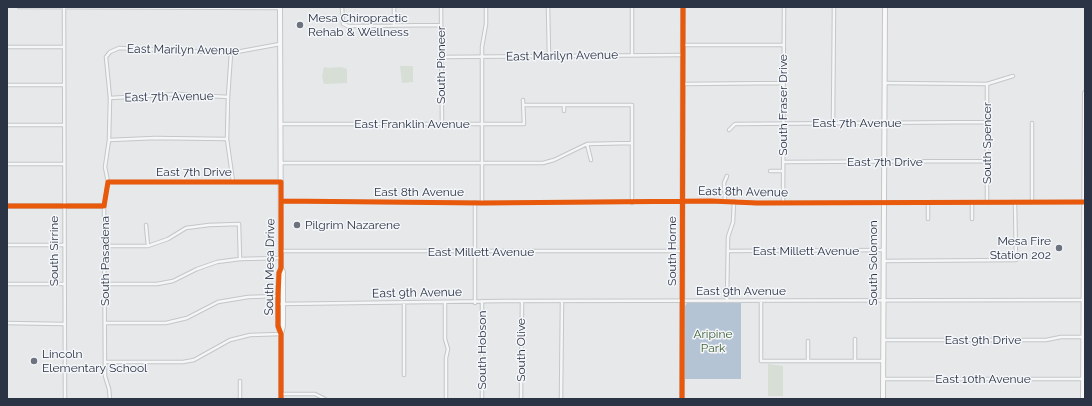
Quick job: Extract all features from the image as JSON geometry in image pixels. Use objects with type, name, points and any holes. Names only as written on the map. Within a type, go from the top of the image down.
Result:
[{"type":"street","points":[[19,7],[280,8]]},
{"type":"street","name":"South Sirrine","points":[[64,7],[65,399]]},
{"type":"street","points":[[342,7],[343,24],[348,26],[441,25]]},
{"type":"street","points":[[394,7],[394,26]]},
{"type":"street","name":"South Pioneer","points":[[441,7],[442,124]]},
{"type":"street","points":[[482,203],[482,57],[486,7]]},
{"type":"street","points":[[548,7],[549,56]]},
{"type":"street","points":[[632,7],[632,55]]},
{"type":"street","name":"South Horne","points":[[682,399],[683,7]]},
{"type":"street","name":"South Fraser Drive","points":[[783,203],[784,7]]},
{"type":"street","points":[[834,7],[834,124]]},
{"type":"street","name":"South Solomon","points":[[883,399],[885,7]]},
{"type":"street","name":"South Mesa Drive","points":[[280,8],[280,251],[281,268],[283,272],[281,304],[284,326],[281,334],[281,397]]},
{"type":"street","name":"East Marilyn Avenue","points":[[110,52],[119,48],[231,53],[280,44]]},
{"type":"street","points":[[683,45],[783,44]]},
{"type":"street","points":[[7,47],[64,47]]},
{"type":"street","name":"South Pasadena","points":[[110,52],[106,57],[110,98],[109,140],[106,167],[108,182],[104,206],[104,362],[105,376],[110,399]]},
{"type":"street","points":[[231,53],[227,139],[233,182]]},
{"type":"street","name":"East Marilyn Avenue","points":[[442,57],[682,54]]},
{"type":"street","points":[[884,83],[987,84],[1013,76]]},
{"type":"street","points":[[682,84],[783,83]]},
{"type":"street","name":"South Spencer","points":[[987,84],[987,203]]},
{"type":"street","points":[[7,85],[65,85]]},
{"type":"street","points":[[1083,399],[1085,93]]},
{"type":"street","name":"East 7th Avenue","points":[[110,98],[179,94],[228,97]]},
{"type":"street","name":"East Franklin Avenue","points":[[280,124],[524,124],[524,100]]},
{"type":"street","points":[[524,105],[632,105],[632,203]]},
{"type":"street","points":[[564,105],[564,111]]},
{"type":"street","name":"East 7th Avenue","points":[[729,130],[735,124],[987,122]]},
{"type":"street","points":[[1032,123],[1032,202]]},
{"type":"street","points":[[7,125],[65,125]]},
{"type":"street","points":[[109,140],[155,138],[227,139]]},
{"type":"street","points":[[281,163],[548,162],[587,144],[632,143]]},
{"type":"street","points":[[587,144],[591,160]]},
{"type":"street","name":"East 7th Drive","points":[[783,162],[987,161]]},
{"type":"street","points":[[7,164],[64,164]]},
{"type":"street","points":[[770,171],[783,171]]},
{"type":"street","points":[[725,201],[724,183],[727,176]]},
{"type":"street","name":"East 7th Drive","points":[[108,182],[281,182]]},
{"type":"street","name":"East 8th Avenue","points":[[281,201],[482,203],[632,203],[725,201],[783,203],[1085,202]]},
{"type":"street","points":[[727,301],[728,251],[734,201]]},
{"type":"street","name":"South Hobson","points":[[475,202],[475,303]]},
{"type":"street","points":[[884,261],[1016,260],[1015,202]]},
{"type":"street","points":[[928,203],[928,219]]},
{"type":"street","points":[[972,203],[972,219]]},
{"type":"street","points":[[7,206],[104,206]]},
{"type":"street","points":[[184,223],[186,228]]},
{"type":"street","points":[[104,246],[148,246],[168,239],[186,228],[209,224],[239,224],[240,259]]},
{"type":"street","points":[[146,225],[148,246]]},
{"type":"street","points":[[7,245],[64,245]]},
{"type":"street","name":"East Millett Avenue","points":[[728,251],[884,250]]},
{"type":"street","name":"East Millett Avenue","points":[[280,251],[682,251]]},
{"type":"street","points":[[105,284],[157,284],[172,281],[197,269],[218,262],[240,259],[281,258]]},
{"type":"street","points":[[7,284],[64,284]]},
{"type":"street","points":[[105,324],[166,324],[187,318],[218,302],[248,297],[281,296]]},
{"type":"street","name":"East 9th Avenue","points":[[281,304],[404,304],[522,301],[1083,300]]},
{"type":"street","name":"South Olive","points":[[521,399],[522,301]]},
{"type":"street","points":[[561,399],[562,301]]},
{"type":"street","points":[[761,301],[761,361],[883,361]]},
{"type":"street","name":"South Hobson","points":[[482,302],[482,399]]},
{"type":"street","points":[[445,303],[445,339],[448,349],[446,358],[446,399]]},
{"type":"street","points":[[404,304],[404,375]]},
{"type":"street","points":[[7,323],[64,324]]},
{"type":"street","points":[[104,362],[184,362],[194,360],[230,340],[250,334],[281,334]]},
{"type":"street","name":"East 9th Drive","points":[[883,340],[1046,340],[1061,337],[1083,337]]},
{"type":"street","points":[[855,339],[855,361]]},
{"type":"street","points":[[808,341],[808,361]]},
{"type":"street","points":[[201,356],[202,361]]},
{"type":"street","name":"East 10th Avenue","points":[[883,379],[1083,379]]},
{"type":"street","points":[[240,381],[240,399]]},
{"type":"street","points":[[281,397],[316,394],[325,399]]},
{"type":"shaded area","points":[[400,66],[413,66],[413,82],[402,83]]},
{"type":"shaded area","points":[[324,67],[341,67],[347,69],[347,83],[324,84],[322,77]]},
{"type":"shaded area","points":[[768,364],[783,366],[783,396],[768,396]]},
{"type":"water","name":"Aripine Park","points":[[687,303],[741,303],[741,379],[685,379],[685,306]]},
{"type":"cycle path","points":[[682,399],[683,7]]},
{"type":"cycle path","points":[[7,206],[104,206],[108,182],[281,182],[281,268],[279,273],[278,296],[278,326],[281,334],[281,399]]},
{"type":"cycle path","points":[[281,201],[482,203],[711,201],[757,203],[1085,202]]},
{"type":"place","name":"Mesa Chiropractic Rehab & Wellness","points":[[300,25]]},
{"type":"place","name":"Pilgrim Nazarene","points":[[297,225]]},
{"type":"place","name":"Mesa Fire Station 202","points":[[1059,248]]},
{"type":"place","name":"Lincoln Elementary School","points":[[34,361]]}]
